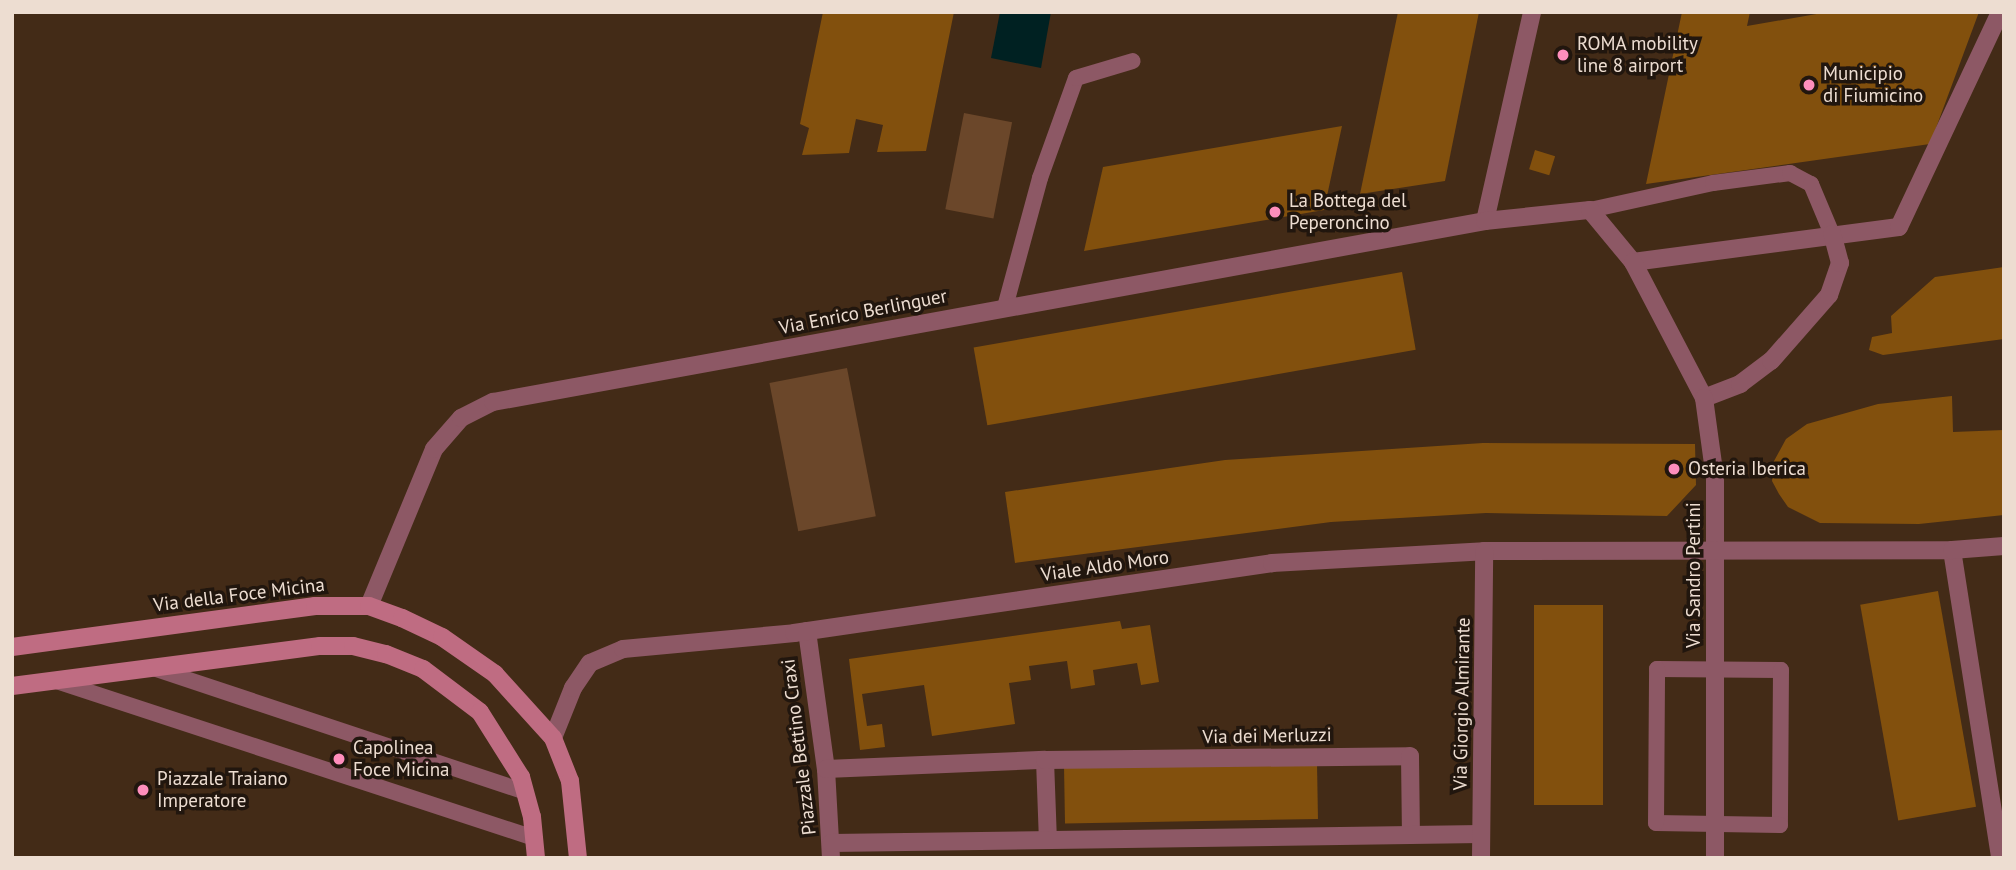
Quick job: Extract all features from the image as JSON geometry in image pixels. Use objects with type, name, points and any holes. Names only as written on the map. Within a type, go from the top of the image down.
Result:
[{"type":"street","points":[[1485,220],[1532,12]]},
{"type":"street","points":[[1633,262],[1899,227],[1999,15]]},
{"type":"street","name":"Via Enrico Berlinguer","points":[[369,606],[423,467],[446,432],[477,409],[511,396],[1485,220],[1590,210]]},
{"type":"street","name":"Via Sandro Pertini","points":[[1590,210],[1633,262],[1704,398],[1715,478],[1714,858]]},
{"type":"street","points":[[1704,398],[1740,384],[1771,361],[1829,295],[1840,263],[1832,234]]},
{"type":"street","name":"Viale Aldo Moro","points":[[553,738],[581,676],[590,663],[611,650],[807,631],[1272,563],[1484,551],[1952,550],[2004,546]]},
{"type":"street","points":[[1952,550],[2000,858]]},
{"type":"street","name":"Via Giorgio Almirante","points":[[1481,858],[1484,551]]},
{"type":"street","name":"Via della Foce Micina","points":[[12,647],[278,608],[369,606],[402,618],[471,656],[518,695],[553,738],[570,781],[578,858]]},
{"type":"street","name":"Piazzale Bettino Craxi","points":[[807,631],[826,769],[831,850]]},
{"type":"street","points":[[12,686],[320,646],[354,646],[386,654],[423,669],[480,712],[507,748],[525,792],[536,858]]},
{"type":"street","name":"Via dei Merluzzi","points":[[826,769],[1045,760],[1410,756],[1411,835]]},
{"type":"street","points":[[1045,760],[1048,840]]},
{"type":"street","points":[[831,850],[1048,840],[1481,834]]},
{"type":"lane","points":[[1005,307],[1037,188],[1076,78],[1133,61]]},
{"type":"lane","points":[[1590,210],[1713,183],[1790,173],[1811,184],[1832,234]]},
{"type":"lane","points":[[153,668],[525,792]]},
{"type":"lane","name":"Via Sandro Pertini","points":[[1657,669],[1715,669],[1781,670],[1780,825],[1656,823],[1657,669]]},
{"type":"lane","points":[[53,680],[534,838]]},
{"type":"shaded area","points":[[964,113],[1012,122],[993,219],[945,209]]},
{"type":"shaded area","points":[[847,368],[876,516],[798,531],[769,383]]},
{"type":"water","points":[[1000,12],[1051,12],[1041,68],[991,58]]},
{"type":"building","points":[[823,12],[954,12],[926,151],[877,152],[883,125],[856,119],[849,153],[802,155],[809,128],[800,124]]},
{"type":"building","points":[[1398,12],[1479,12],[1445,181],[1360,194]]},
{"type":"building","name":"Municipio di Fiumicino","points":[[1682,12],[1750,12],[1747,26],[1828,12],[1979,12],[1930,144],[1646,184]]},
{"type":"building","points":[[1342,126],[1324,210],[1084,251],[1103,167]]},
{"type":"building","points":[[1535,150],[1555,156],[1549,175],[1529,169]]},
{"type":"building","points":[[2004,267],[2004,339],[1883,355],[1869,350],[1872,337],[1892,333],[1891,316],[1935,277]]},
{"type":"building","points":[[1402,272],[1416,350],[987,425],[974,348]]},
{"type":"building","points":[[1952,396],[1953,432],[2004,430],[2004,515],[1919,524],[1820,523],[1788,507],[1772,481],[1774,461],[1786,439],[1807,424],[1878,404]]},
{"type":"building","points":[[1483,443],[1695,444],[1696,485],[1667,516],[1486,513],[1331,522],[1015,563],[1005,492],[1225,460]]},
{"type":"building","points":[[1938,591],[1976,807],[1898,820],[1860,605]]},
{"type":"building","points":[[1534,605],[1603,605],[1603,805],[1534,805]]},
{"type":"building","points":[[1120,621],[1122,629],[1150,625],[1159,682],[1141,685],[1137,663],[1093,670],[1095,685],[1071,689],[1067,661],[1029,666],[1031,680],[1009,683],[1015,724],[932,736],[924,685],[862,694],[867,726],[882,724],[885,747],[860,750],[849,659]]},
{"type":"building","points":[[1317,763],[1318,819],[1065,823],[1064,767]]},
{"type":"place","name":"ROMA mobility line 8 airport","points":[[1563,55]]},
{"type":"place","name":"Municipio di Fiumicino","points":[[1809,85]]},
{"type":"place","name":"La Bottega del Peperoncino","points":[[1275,212]]},
{"type":"place","name":"Osteria Iberica","points":[[1674,469]]},
{"type":"place","name":"Capolinea Foce Micina","points":[[339,759]]},
{"type":"place","name":"Piazzale Traiano Imperatore","points":[[143,790]]}]
